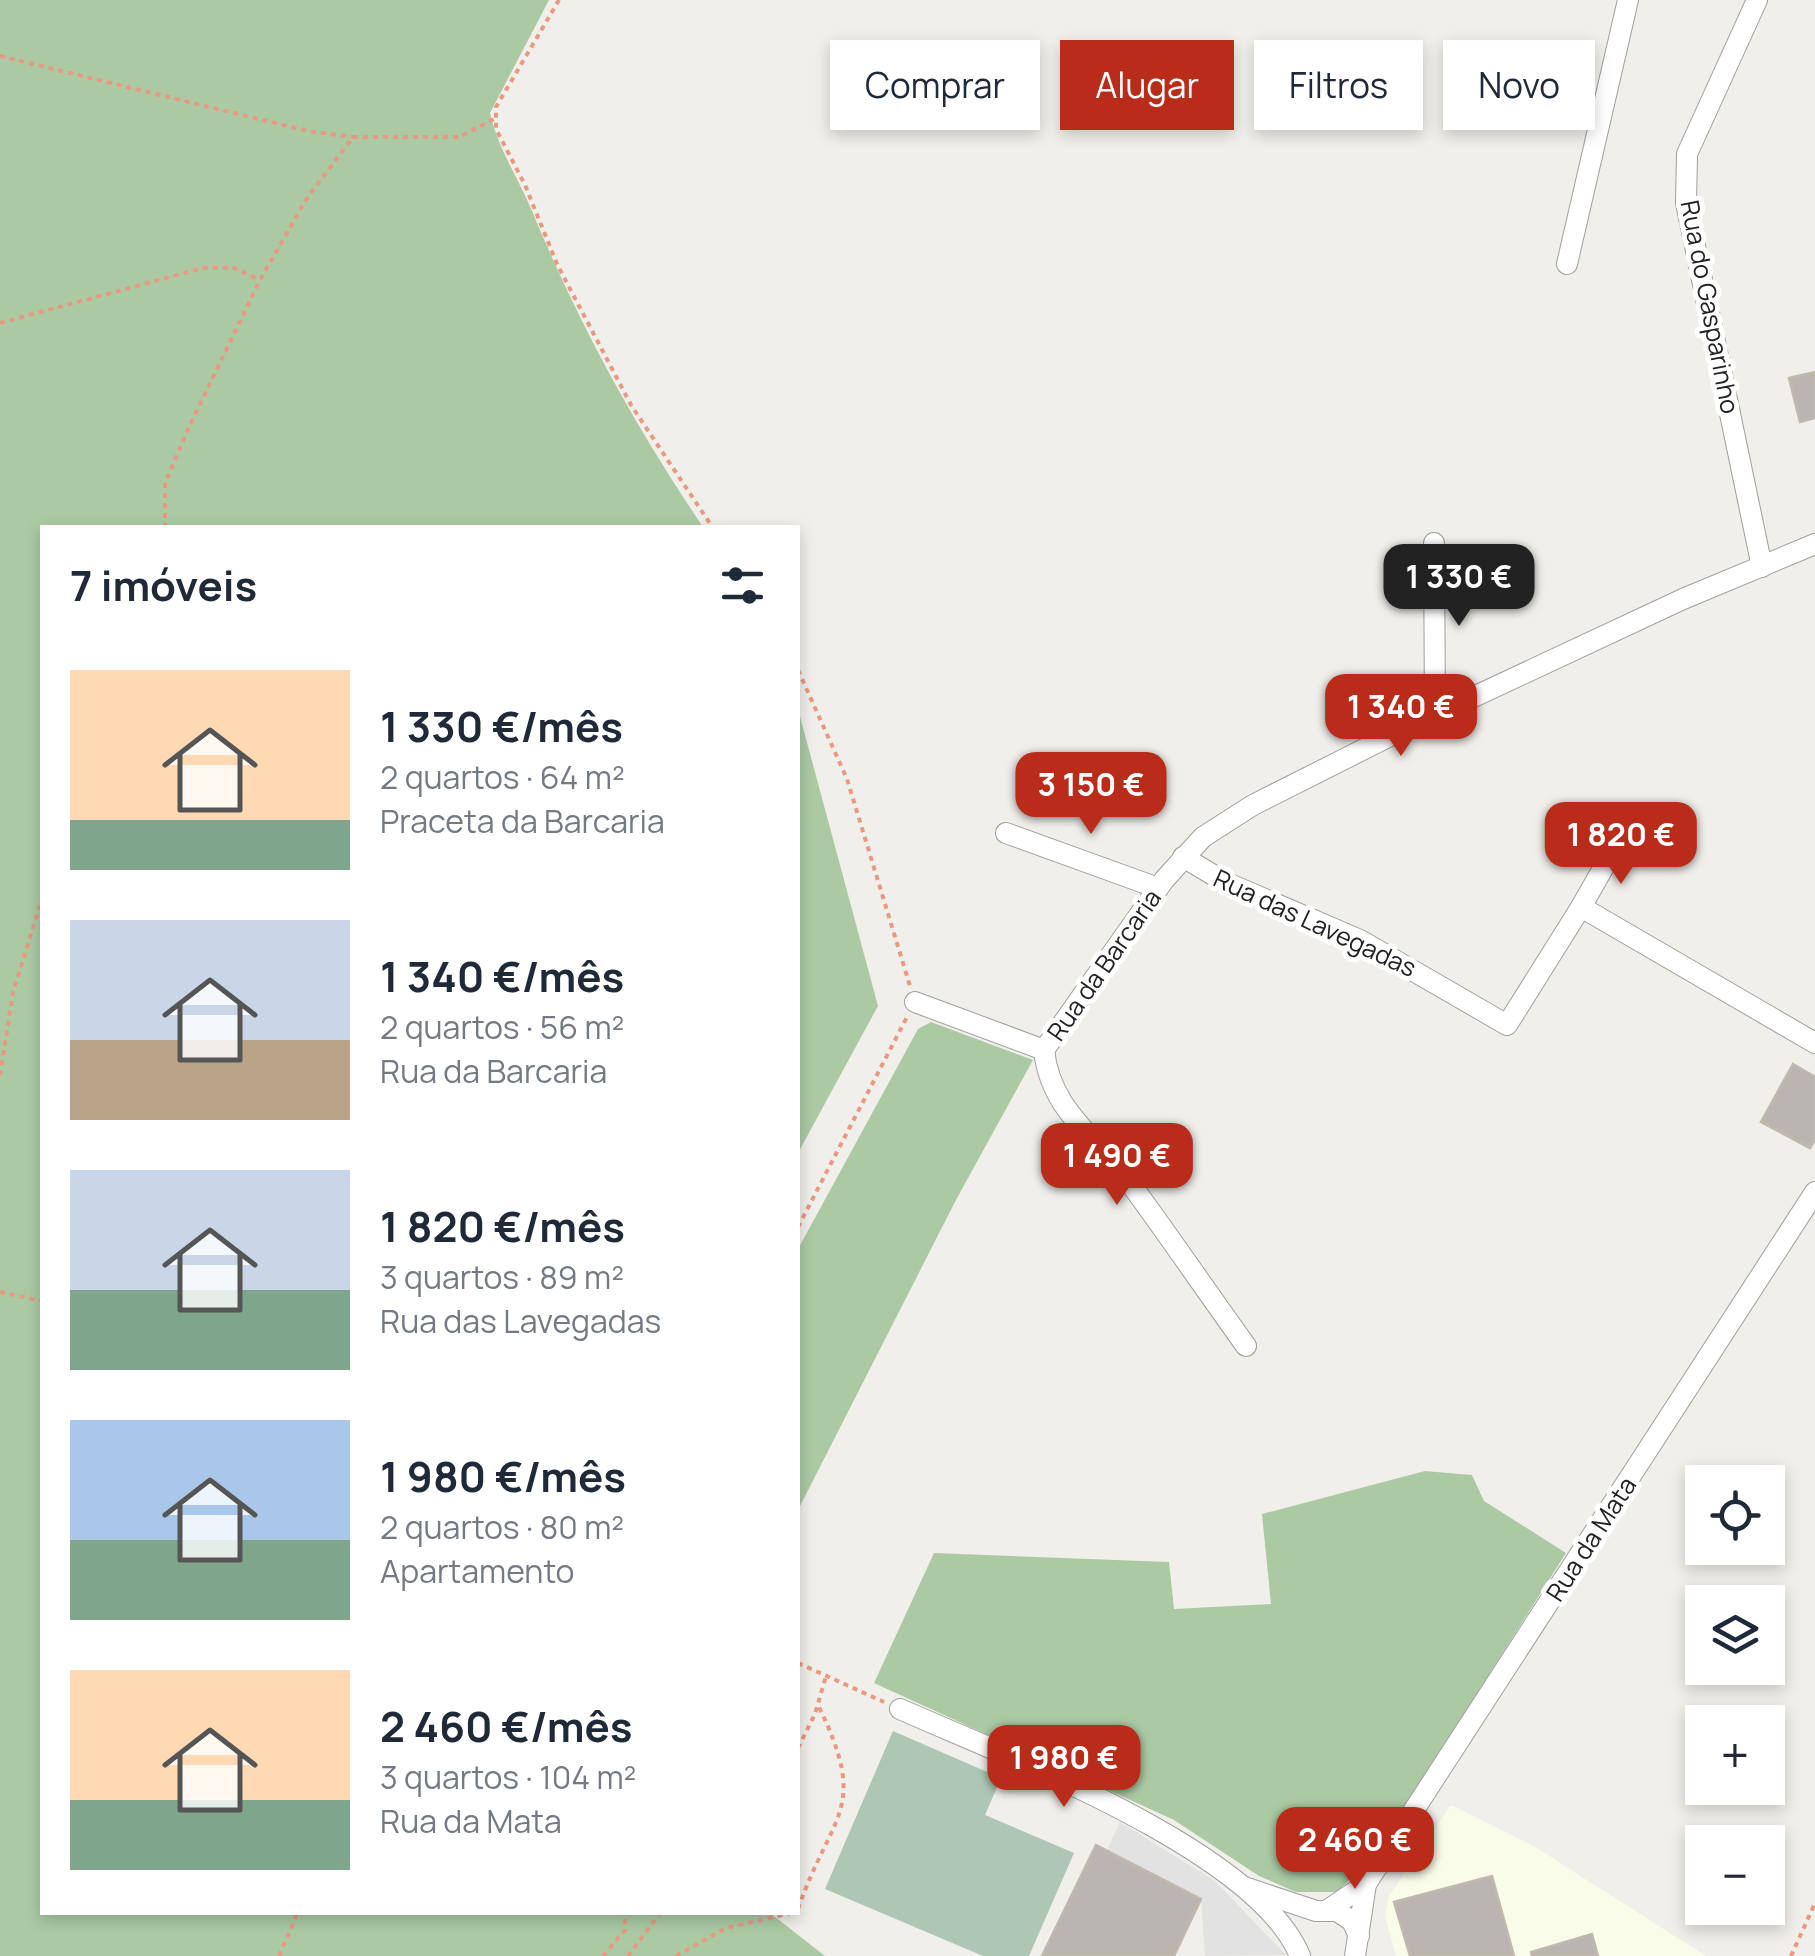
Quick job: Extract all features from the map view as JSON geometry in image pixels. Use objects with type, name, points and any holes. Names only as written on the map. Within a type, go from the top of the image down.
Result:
[{"type":"street","points":[[1567,264],[1628,0]]},
{"type":"street","name":"Rua do Gasparinho","points":[[1757,0],[1687,154],[1686,203],[1762,567]]},
{"type":"street","points":[[1434,543],[1435,716]]},
{"type":"street","name":"Rua da Barcaria","points":[[914,1002],[1044,1050],[1158,888],[1204,837],[1254,805],[1435,716],[1815,544]]},
{"type":"street","points":[[1006,834],[1158,888]]},
{"type":"street","points":[[1617,844],[1582,906],[1815,1044]]},
{"type":"street","name":"Rua das Lavegadas","points":[[1183,857],[1225,882],[1360,940],[1507,1025],[1582,906]]},
{"type":"street","points":[[1044,1050],[1046,1070],[1063,1107],[1127,1179],[1246,1346]]},
{"type":"street","name":"Rua da Mata","points":[[1357,1951],[1366,1884],[1815,1192]]},
{"type":"street","points":[[900,1709],[1130,1812],[1242,1886],[1298,1950]]},
{"type":"street","name":"Rua da Mata","points":[[1322,1910],[1366,1884]]},
{"type":"street","points":[[1242,1886],[1345,1914],[1357,1951]]},
{"type":"street","points":[[1298,1950],[1300,1924],[1322,1910]]},
{"type":"path","points":[[559,0],[496,107],[496,129],[525,185],[557,264],[630,405],[711,525]]},
{"type":"path","points":[[0,56],[308,131],[353,136],[458,137],[495,118]]},
{"type":"path","points":[[165,525],[165,483],[260,280],[308,198],[353,136]]},
{"type":"path","points":[[0,323],[203,268],[234,268],[260,280]]},
{"type":"path","points":[[800,674],[846,778],[914,1002],[800,1222]]},
{"type":"path","points":[[0,1075],[13,992],[40,905]]},
{"type":"path","points":[[0,1292],[40,1302]]},
{"type":"path","points":[[800,1663],[900,1709]]},
{"type":"path","points":[[800,1744],[826,1676]]},
{"type":"path","points":[[800,1904],[847,1789],[844,1765],[818,1705]]},
{"type":"path","points":[[1794,1955],[1815,1903]]},
{"type":"path","points":[[279,1956],[297,1915]]},
{"type":"path","points":[[603,1956],[625,1930],[625,1915]]},
{"type":"path","points":[[628,1956],[659,1915]]},
{"type":"path","points":[[676,1956],[726,1928],[780,1915]]},
{"type":"shaded area","points":[[893,1731],[1001,1778],[985,1815],[1074,1853],[1029,1956],[983,1956],[825,1889]]},
{"type":"shaded area","points":[[1451,1805],[1535,1847],[1706,1956],[1396,1956],[1385,1916],[1389,1896]]},
{"type":"shaded area","points":[[1120,1822],[1215,1881],[1286,1955],[1205,1956],[1201,1899],[1107,1850]]},
{"type":"green space","points":[[0,0],[549,0],[490,113],[503,151],[589,335],[631,412],[702,525],[40,525],[40,1915],[773,1915],[825,1956],[0,1956]]},
{"type":"green space","points":[[800,716],[878,1006],[800,1149]]},
{"type":"green space","points":[[931,1022],[1033,1060],[957,1198],[800,1506],[800,1245],[918,1029]]},
{"type":"green space","points":[[1425,1471],[1472,1475],[1484,1501],[1566,1553],[1375,1855],[1337,1892],[1296,1892],[1259,1876],[1174,1820],[874,1683],[934,1553],[1169,1562],[1174,1609],[1271,1604],[1262,1514]]},
{"type":"building","points":[[1815,372],[1815,418],[1800,422],[1789,378]]},
{"type":"building","points":[[1793,1064],[1815,1077],[1815,1140],[1810,1148],[1761,1122]]},
{"type":"building","points":[[1096,1845],[1201,1899],[1174,1956],[1042,1956]]},
{"type":"building","points":[[1492,1876],[1514,1956],[1410,1956],[1394,1902]]},
{"type":"building","points":[[1592,1934],[1598,1956],[1532,1956],[1531,1952]]}]
